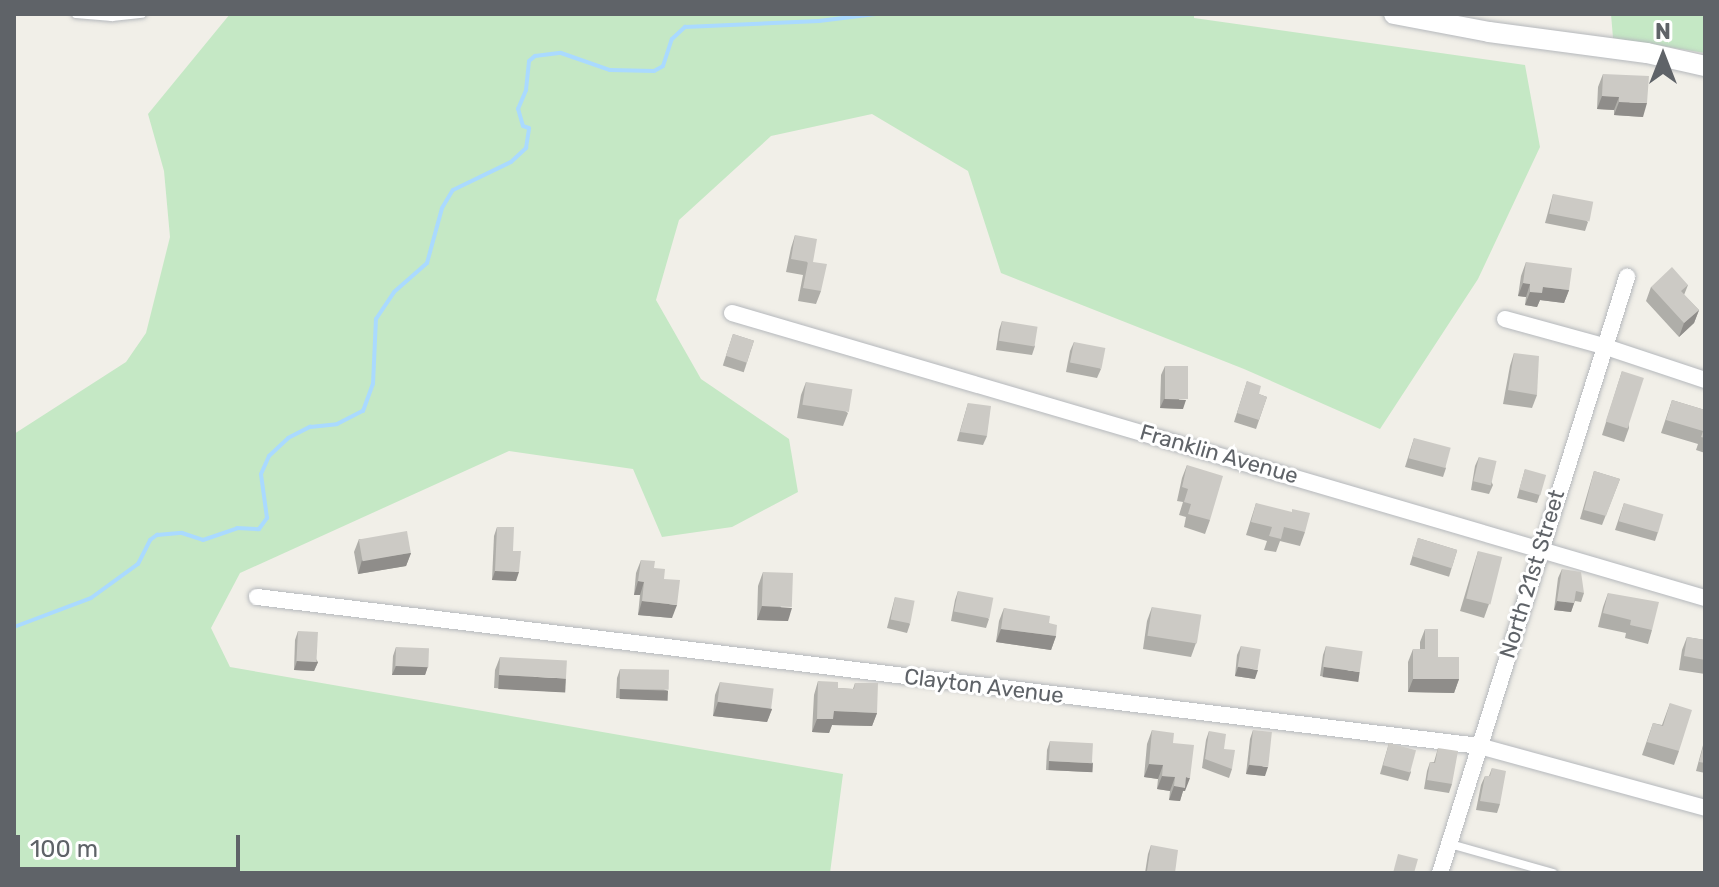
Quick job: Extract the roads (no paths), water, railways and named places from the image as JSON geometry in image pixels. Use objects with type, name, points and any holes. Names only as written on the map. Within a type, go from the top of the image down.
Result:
[{"type":"street","points":[[1394,14],[1489,32],[1647,53],[1705,66]]},
{"type":"street","name":"North 21st Street","points":[[1440,873],[1627,277]]},
{"type":"street","name":"Franklin Avenue","points":[[732,313],[1705,598]]},
{"type":"street","points":[[1505,319],[1603,346],[1705,380]]},
{"type":"street","name":"Clayton Avenue","points":[[257,597],[1479,746],[1705,808]]},
{"type":"lane","points":[[76,14],[112,17],[142,14]]},
{"type":"lane","points":[[1449,843],[1553,873]]},
{"type":"waterway","points":[[14,627],[91,598],[138,564],[150,540],[157,535],[182,533],[203,540],[237,528],[259,529],[267,518],[261,474],[269,456],[288,438],[310,427],[337,424],[363,411],[373,384],[376,319],[394,292],[427,263],[442,208],[453,190],[511,162],[526,148],[529,128],[523,126],[518,109],[526,90],[529,61],[535,56],[561,53],[610,70],[654,71],[663,66],[672,39],[685,27],[819,21],[876,14]]}]
